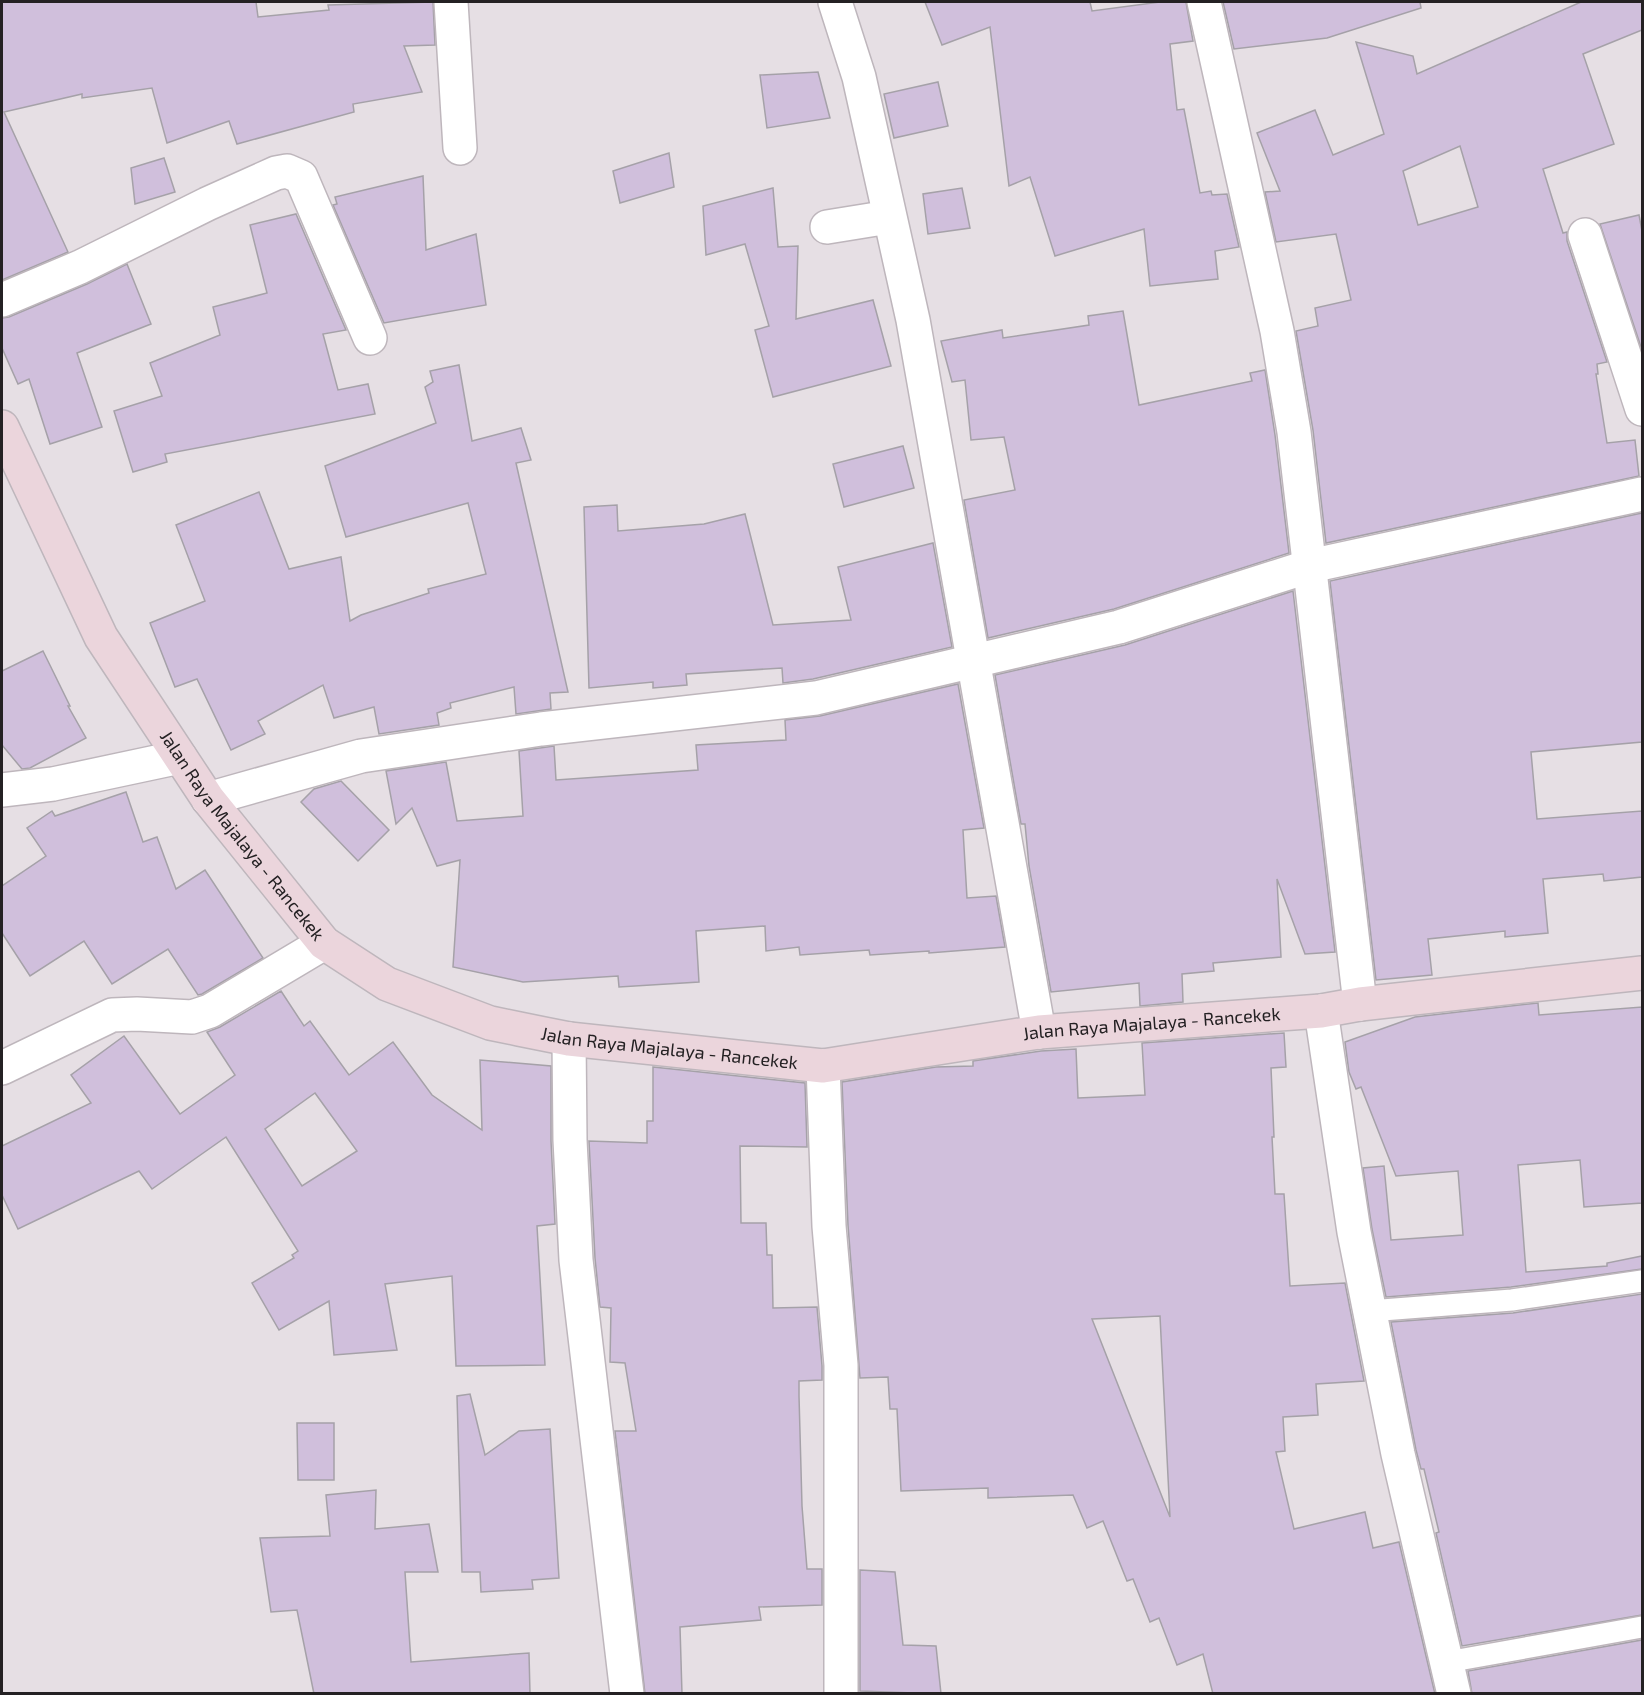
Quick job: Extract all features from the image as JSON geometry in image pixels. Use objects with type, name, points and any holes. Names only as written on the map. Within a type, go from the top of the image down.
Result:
[{"type":"main road","name":"Jalan Raya Majalaya - Rancekek","points":[[2,427],[101,637],[208,799],[324,943],[387,984],[490,1023],[569,1039],[823,1066],[1039,1032],[1321,1011],[1360,1004],[1642,973]]},
{"type":"street","points":[[451,2],[460,148]]},
{"type":"street","points":[[835,2],[859,77],[913,320],[1039,1032]]},
{"type":"street","points":[[1204,2],[1277,331],[1294,432],[1360,1004]]},
{"type":"street","points":[[2,300],[80,267],[207,204],[276,173],[287,171],[301,177],[370,338]]},
{"type":"street","points":[[827,227],[889,217]]},
{"type":"street","points":[[1585,236],[1642,409]]},
{"type":"street","points":[[208,799],[361,756],[541,729],[816,698],[1119,627],[1310,566],[1642,494]]},
{"type":"street","points":[[2,790],[53,784],[180,757]]},
{"type":"street","points":[[2,1068],[112,1015],[192,1017],[210,1011],[324,943]]},
{"type":"street","points":[[1321,1011],[1354,1232],[1369,1311],[1398,1454],[1454,1694]]},
{"type":"street","points":[[569,1039],[570,1140],[576,1260],[627,1694]]},
{"type":"street","points":[[823,1066],[829,1226],[841,1365],[841,1694]]},
{"type":"lane","points":[[1369,1311],[1512,1300],[1642,1281]]},
{"type":"lane","points":[[1447,1662],[1642,1627]]},
{"type":"building","points":[[2,2],[256,2],[258,17],[329,10],[328,5],[433,2],[435,45],[404,46],[422,92],[353,104],[354,112],[237,144],[229,121],[167,143],[152,88],[82,98],[82,94],[4,112],[68,252],[2,280]]},
{"type":"building","points":[[925,2],[1090,2],[1092,11],[1160,2],[1186,2],[1193,41],[1170,44],[1177,110],[1184,109],[1200,193],[1211,191],[1212,195],[1227,194],[1239,247],[1215,251],[1218,279],[1150,286],[1144,229],[1055,256],[1030,177],[1009,186],[990,27],[942,45]]},
{"type":"building","points":[[1223,2],[1420,2],[1421,8],[1327,38],[1234,49]]},
{"type":"building","points":[[1581,2],[1642,2],[1642,30],[1583,54],[1614,144],[1543,169],[1563,233],[1567,232],[1567,241],[1607,362],[1597,364],[1598,374],[1596,374],[1607,443],[1635,440],[1639,476],[1326,543],[1313,430],[1296,331],[1318,326],[1315,308],[1351,300],[1336,234],[1276,242],[1265,192],[1280,191],[1257,133],[1315,110],[1333,155],[1384,134],[1356,42],[1413,56],[1417,74]],"holes":[[[1460,146],[1478,207],[1418,225],[1403,171]]]},
{"type":"building","points":[[818,72],[830,118],[767,128],[760,75]]},
{"type":"building","points":[[938,82],[948,126],[894,138],[884,94]]},
{"type":"building","points":[[669,153],[674,187],[620,203],[613,171]]},
{"type":"building","points":[[164,158],[175,192],[135,204],[131,168]]},
{"type":"building","points":[[423,176],[426,250],[476,234],[486,305],[384,323],[333,205],[337,204],[335,197]]},
{"type":"building","points":[[773,188],[778,247],[798,246],[796,319],[873,300],[891,366],[773,397],[755,330],[769,326],[745,244],[706,255],[703,206]]},
{"type":"building","points":[[962,188],[970,228],[928,234],[923,194]]},
{"type":"building","points":[[296,214],[346,330],[323,334],[338,390],[368,384],[375,414],[165,454],[167,462],[133,472],[114,411],[162,396],[150,363],[220,335],[213,307],[267,293],[250,225]]},
{"type":"building","points":[[1639,215],[1642,231],[1642,350],[1600,224]]},
{"type":"building","points":[[127,264],[151,324],[77,353],[102,427],[50,444],[29,379],[18,384],[2,348],[2,318],[87,284]]},
{"type":"building","points":[[1123,311],[1139,405],[1252,381],[1250,373],[1265,370],[1289,553],[1114,609],[988,638],[964,500],[1015,490],[1004,437],[971,440],[965,380],[952,382],[941,341],[1002,330],[1003,338],[1089,325],[1088,316]]},
{"type":"building","points":[[459,365],[472,441],[521,428],[531,460],[516,463],[568,692],[550,693],[551,709],[516,714],[514,687],[450,703],[451,708],[437,713],[439,725],[379,734],[374,707],[334,718],[323,685],[258,721],[265,734],[231,750],[197,679],[175,687],[150,623],[205,601],[176,525],[259,492],[289,569],[341,557],[350,621],[361,615],[429,593],[428,589],[486,574],[468,503],[346,537],[325,466],[436,423],[425,387],[433,382],[430,371]]},
{"type":"building","points":[[903,446],[914,488],[844,507],[833,464]]},
{"type":"building","points":[[617,505],[618,531],[704,524],[745,514],[773,625],[851,620],[838,567],[933,543],[952,647],[813,679],[783,683],[782,668],[686,674],[687,685],[653,688],[653,682],[589,688],[584,507]]},
{"type":"building","points":[[1642,513],[1642,742],[1531,752],[1537,819],[1642,811],[1642,877],[1604,881],[1603,874],[1543,879],[1548,933],[1505,937],[1505,931],[1428,939],[1432,975],[1376,980],[1330,581]]},
{"type":"building","points":[[1293,591],[1335,952],[1305,954],[1277,879],[1281,957],[1213,963],[1214,971],[1182,974],[1183,1002],[1140,1006],[1139,983],[1051,992],[1029,866],[1025,824],[1021,824],[995,675],[1125,645]]},
{"type":"building","points":[[43,651],[70,706],[68,706],[86,738],[30,768],[22,769],[2,745],[2,671]]},
{"type":"building","points":[[958,684],[984,828],[963,830],[967,898],[996,896],[1005,947],[929,953],[929,951],[870,955],[869,950],[800,955],[799,947],[766,951],[765,926],[696,931],[699,982],[619,987],[618,976],[523,982],[453,967],[460,860],[437,866],[412,808],[396,824],[386,771],[446,762],[457,821],[523,816],[519,751],[554,746],[556,780],[698,770],[696,745],[786,740],[785,720],[820,716]]},
{"type":"building","points":[[341,781],[389,830],[358,861],[301,802],[314,789]]},
{"type":"building","points":[[126,792],[143,842],[157,837],[176,889],[205,870],[263,958],[202,994],[198,995],[168,949],[112,984],[84,941],[30,976],[2,933],[2,886],[46,856],[27,828],[52,811],[55,816]]},
{"type":"building","points":[[281,991],[304,1026],[310,1021],[349,1075],[393,1042],[432,1095],[482,1130],[480,1060],[551,1066],[551,1141],[555,1224],[537,1226],[545,1365],[456,1366],[452,1276],[385,1284],[397,1350],[334,1355],[329,1301],[279,1330],[252,1283],[294,1258],[292,1255],[298,1251],[226,1137],[152,1189],[139,1171],[18,1229],[2,1195],[2,1146],[91,1103],[71,1075],[124,1036],[180,1114],[235,1075],[207,1032],[220,1027]],"holes":[[[315,1093],[357,1151],[302,1186],[265,1129]]]},
{"type":"building","points":[[1538,1003],[1539,1015],[1642,1007],[1642,1203],[1584,1207],[1580,1160],[1518,1165],[1526,1272],[1607,1266],[1607,1263],[1642,1256],[1642,1269],[1511,1287],[1386,1297],[1372,1229],[1363,1168],[1384,1166],[1391,1240],[1463,1235],[1458,1171],[1396,1176],[1361,1087],[1356,1089],[1349,1072],[1345,1042],[1415,1017]]},
{"type":"building","points":[[1284,1033],[1286,1067],[1271,1068],[1274,1137],[1272,1137],[1275,1194],[1284,1194],[1290,1286],[1345,1283],[1364,1381],[1316,1384],[1318,1415],[1283,1417],[1285,1451],[1276,1452],[1294,1529],[1365,1512],[1373,1548],[1399,1542],[1435,1694],[1213,1694],[1203,1654],[1177,1665],[1159,1618],[1150,1622],[1133,1579],[1127,1581],[1103,1521],[1087,1528],[1073,1495],[988,1498],[988,1488],[901,1491],[897,1409],[890,1409],[888,1377],[860,1378],[848,1225],[842,1082],[936,1067],[973,1066],[973,1061],[1041,1051],[1076,1049],[1078,1098],[1145,1095],[1142,1043]],"holes":[[[1160,1316],[1170,1517],[1092,1319]]]},
{"type":"building","points":[[653,1067],[805,1083],[807,1147],[740,1146],[741,1223],[766,1223],[767,1255],[772,1255],[773,1308],[817,1307],[822,1366],[822,1380],[799,1381],[799,1396],[802,1506],[807,1569],[822,1569],[822,1605],[759,1607],[761,1620],[680,1627],[682,1694],[645,1694],[615,1431],[636,1431],[625,1363],[610,1362],[611,1308],[600,1307],[589,1141],[647,1143],[647,1121],[653,1121]]},
{"type":"building","points":[[1642,1294],[1642,1615],[1462,1646],[1436,1533],[1439,1532],[1424,1469],[1421,1469],[1416,1450],[1391,1322],[1513,1313]]},
{"type":"building","points":[[470,1394],[485,1455],[519,1431],[550,1429],[559,1578],[532,1580],[533,1589],[481,1592],[480,1572],[462,1572],[457,1396]]},
{"type":"building","points":[[297,1423],[334,1423],[334,1480],[298,1480]]},
{"type":"building","points":[[376,1490],[375,1529],[429,1524],[438,1572],[405,1572],[411,1662],[529,1653],[530,1694],[314,1694],[297,1610],[271,1612],[260,1538],[330,1536],[326,1495]]},
{"type":"building","points":[[860,1570],[895,1572],[903,1645],[936,1646],[941,1694],[860,1691]]},
{"type":"building","points":[[1642,1640],[1642,1694],[1472,1694],[1468,1671]]}]
